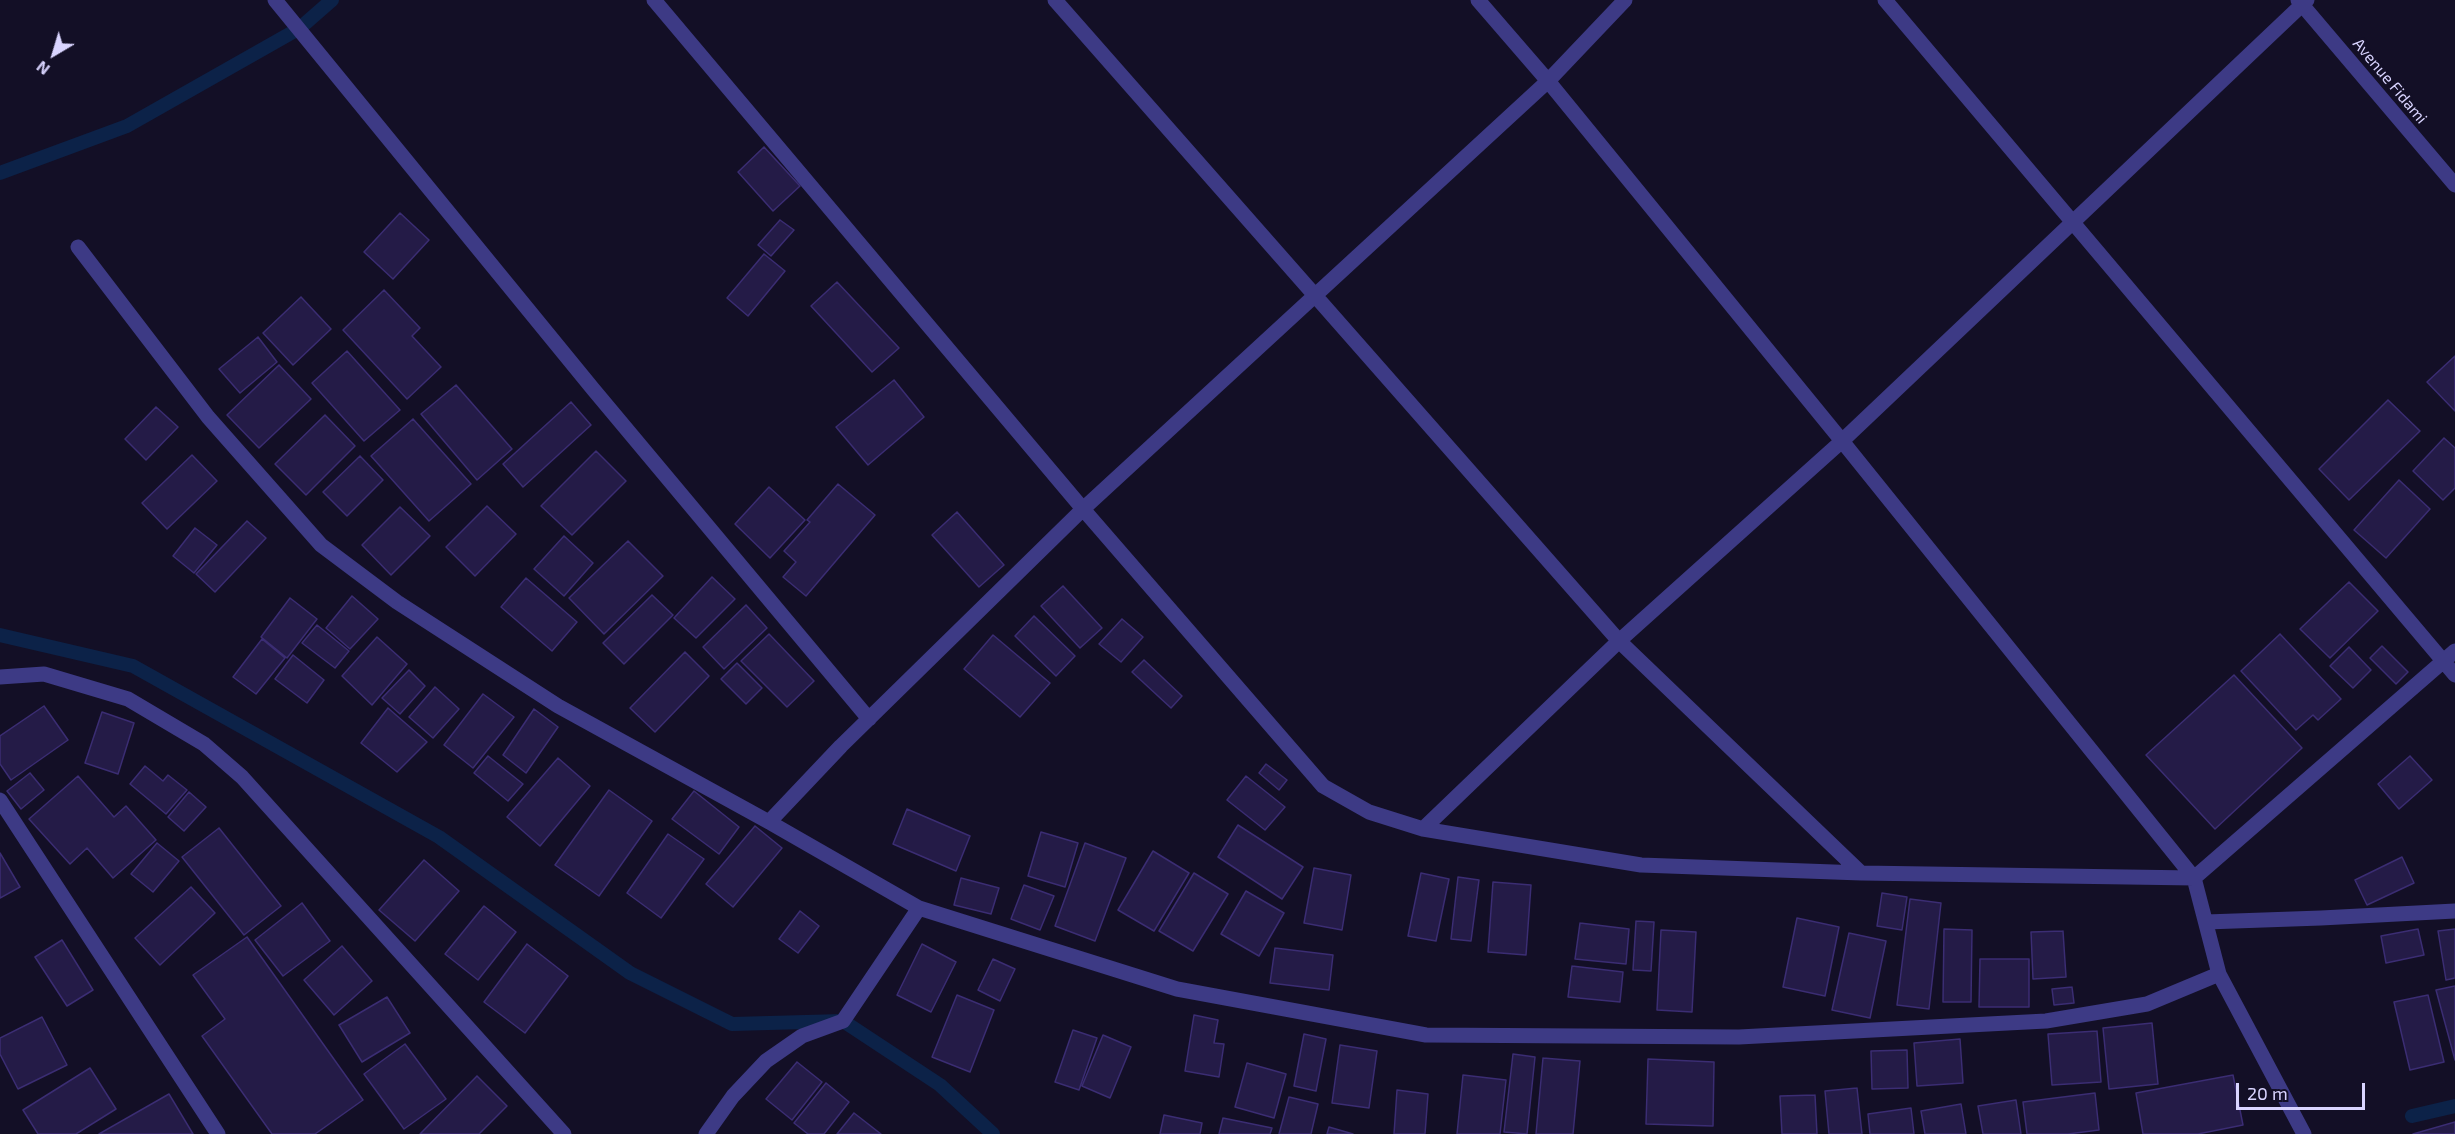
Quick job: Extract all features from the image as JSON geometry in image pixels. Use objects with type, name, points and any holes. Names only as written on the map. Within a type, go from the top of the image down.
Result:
[{"type":"street","points":[[275,0],[593,389],[869,719]]},
{"type":"street","points":[[654,0],[1083,509],[1323,786],[1369,812],[1423,828],[1641,865],[1861,873],[2194,878],[2449,656]]},
{"type":"street","points":[[1054,0],[1619,641],[1861,873]]},
{"type":"street","points":[[1478,0],[1548,81],[1842,441],[2194,878],[2219,974],[2304,1134]]},
{"type":"street","points":[[769,822],[869,719],[1083,509],[1548,81],[1625,0]]},
{"type":"street","points":[[1885,0],[2073,224],[2449,656],[2455,675]]},
{"type":"street","points":[[1423,828],[1619,641],[1842,441],[2073,224],[2302,2]]},
{"type":"street","name":"Avenue Fidami","points":[[2302,2],[2455,185]]},
{"type":"street","points":[[78,246],[208,417],[321,545],[397,602],[558,706],[769,822],[919,908],[1177,988],[1426,1035],[1738,1037],[2046,1021],[2147,1004],[2219,974]]},
{"type":"street","points":[[0,677],[45,674],[128,699],[204,744],[242,777],[564,1134]]},
{"type":"street","points":[[0,800],[218,1134]]},
{"type":"street","points":[[706,1134],[733,1096],[766,1061],[802,1036],[843,1021],[919,908]]},
{"type":"street","points":[[2206,922],[2455,911]]},
{"type":"building","points":[[764,147],[800,186],[773,211],[738,172]]},
{"type":"building","points":[[400,213],[429,240],[393,279],[364,252]]},
{"type":"building","points":[[780,220],[794,230],[771,256],[758,245]]},
{"type":"building","points":[[764,254],[785,271],[748,316],[727,298]]},
{"type":"building","points":[[837,282],[899,348],[872,372],[811,306]]},
{"type":"building","points":[[384,290],[420,328],[412,336],[441,367],[407,399],[343,330]]},
{"type":"building","points":[[301,297],[331,329],[293,365],[263,333]]},
{"type":"building","points":[[258,337],[277,362],[240,393],[219,369]]},
{"type":"building","points":[[347,351],[400,410],[364,441],[312,383]]},
{"type":"building","points":[[2455,356],[2455,411],[2427,382]]},
{"type":"building","points":[[279,365],[311,399],[259,448],[227,415]]},
{"type":"building","points":[[894,380],[924,417],[868,465],[836,427]]},
{"type":"building","points":[[456,385],[512,449],[477,480],[421,414]]},
{"type":"building","points":[[2388,400],[2420,431],[2349,500],[2319,469]]},
{"type":"building","points":[[571,402],[591,425],[523,487],[503,464]]},
{"type":"building","points":[[156,407],[178,427],[146,460],[125,439]]},
{"type":"building","points":[[325,415],[355,446],[306,495],[275,464]]},
{"type":"building","points":[[413,419],[471,484],[429,521],[371,456]]},
{"type":"building","points":[[2444,438],[2455,448],[2455,488],[2443,500],[2413,471]]},
{"type":"building","points":[[596,451],[626,481],[572,535],[541,506]]},
{"type":"building","points":[[192,455],[217,481],[167,529],[142,503]]},
{"type":"building","points":[[360,456],[383,480],[347,516],[323,492]]},
{"type":"building","points":[[2399,480],[2430,509],[2386,558],[2354,530]]},
{"type":"building","points":[[838,484],[875,515],[806,596],[783,577],[796,562],[784,551],[810,522],[807,520]]},
{"type":"building","points":[[769,487],[805,520],[770,558],[735,524]]},
{"type":"building","points":[[487,506],[516,534],[475,576],[446,547]]},
{"type":"building","points":[[400,507],[430,536],[391,575],[362,545]]},
{"type":"building","points":[[957,512],[1004,565],[979,587],[932,535]]},
{"type":"building","points":[[247,521],[266,538],[215,592],[196,574]]},
{"type":"building","points":[[195,528],[217,545],[194,573],[173,556]]},
{"type":"building","points":[[564,536],[593,563],[564,596],[534,569]]},
{"type":"building","points":[[628,541],[663,576],[604,634],[569,598]]},
{"type":"building","points":[[712,577],[735,599],[696,638],[674,618]]},
{"type":"building","points":[[526,578],[577,622],[552,651],[501,607]]},
{"type":"building","points":[[2349,582],[2378,611],[2330,658],[2300,629]]},
{"type":"building","points":[[1063,586],[1102,628],[1080,648],[1041,606]]},
{"type":"building","points":[[652,595],[673,615],[624,664],[603,643]]},
{"type":"building","points":[[352,596],[378,619],[350,649],[326,628]]},
{"type":"building","points":[[290,598],[317,619],[287,658],[261,637]]},
{"type":"building","points":[[746,605],[767,628],[724,669],[703,647]]},
{"type":"building","points":[[1034,616],[1075,656],[1056,676],[1015,636]]},
{"type":"building","points":[[1122,619],[1143,637],[1121,662],[1099,644]]},
{"type":"building","points":[[317,625],[349,651],[335,668],[302,643]]},
{"type":"building","points":[[769,634],[814,681],[787,707],[741,661]]},
{"type":"building","points":[[2280,634],[2341,699],[2318,720],[2313,715],[2296,730],[2241,671]]},
{"type":"building","points":[[993,635],[1050,683],[1020,717],[964,669]]},
{"type":"building","points":[[377,637],[407,664],[372,705],[342,676]]},
{"type":"building","points":[[262,639],[285,658],[256,694],[233,677]]},
{"type":"building","points":[[2382,646],[2408,672],[2396,684],[2370,658]]},
{"type":"building","points":[[2349,647],[2371,670],[2353,688],[2330,666]]},
{"type":"building","points":[[685,652],[709,676],[655,732],[630,708]]},
{"type":"building","points":[[293,655],[324,680],[307,703],[275,679]]},
{"type":"building","points":[[1144,660],[1182,696],[1171,708],[1132,672]]},
{"type":"building","points":[[737,663],[762,688],[746,704],[721,679]]},
{"type":"building","points":[[409,670],[425,686],[400,714],[382,698]]},
{"type":"building","points":[[2234,675],[2302,748],[2215,829],[2146,755]]},
{"type":"building","points":[[435,687],[459,709],[433,738],[409,717]]},
{"type":"building","points":[[483,694],[514,717],[473,768],[444,745]]},
{"type":"building","points":[[44,706],[68,740],[11,780],[0,764],[0,736]]},
{"type":"building","points":[[388,708],[427,742],[397,772],[361,743]]},
{"type":"building","points":[[534,709],[558,727],[526,773],[503,755]]},
{"type":"building","points":[[102,712],[134,723],[118,774],[85,763]]},
{"type":"building","points":[[488,756],[523,784],[508,801],[474,773]]},
{"type":"building","points":[[2410,756],[2432,780],[2399,809],[2378,784]]},
{"type":"building","points":[[558,758],[590,786],[540,846],[507,817]]},
{"type":"building","points":[[1266,764],[1287,780],[1279,790],[1259,773]]},
{"type":"building","points":[[145,766],[163,781],[168,775],[187,790],[166,814],[130,784]]},
{"type":"building","points":[[30,773],[44,790],[21,809],[7,791]]},
{"type":"building","points":[[78,776],[114,817],[126,806],[156,840],[113,878],[87,848],[70,864],[29,819]]},
{"type":"building","points":[[1246,776],[1285,807],[1265,830],[1227,800]]},
{"type":"building","points":[[609,790],[652,821],[599,896],[555,865]]},
{"type":"building","points":[[694,791],[739,827],[719,854],[672,819]]},
{"type":"building","points":[[189,792],[206,807],[184,831],[168,817]]},
{"type":"building","points":[[907,809],[970,836],[956,871],[893,844]]},
{"type":"building","points":[[1238,825],[1303,867],[1282,899],[1218,857]]},
{"type":"building","points":[[755,826],[782,848],[733,907],[706,884]]},
{"type":"building","points":[[219,828],[281,906],[244,935],[182,857]]},
{"type":"building","points":[[1041,832],[1078,843],[1065,887],[1028,876]]},
{"type":"building","points":[[668,834],[704,859],[661,918],[627,893]]},
{"type":"building","points":[[157,843],[179,861],[153,892],[131,874]]},
{"type":"building","points":[[1085,843],[1126,858],[1095,941],[1055,926]]},
{"type":"building","points":[[1153,851],[1189,873],[1154,931],[1118,910]]},
{"type":"building","points":[[0,853],[20,887],[0,898]]},
{"type":"building","points":[[2402,857],[2414,883],[2367,905],[2355,880]]},
{"type":"building","points":[[424,860],[459,891],[415,941],[379,910]]},
{"type":"building","points":[[1314,868],[1351,875],[1342,930],[1304,923]]},
{"type":"building","points":[[1194,873],[1228,894],[1193,951],[1159,931]]},
{"type":"building","points":[[1421,873],[1449,879],[1436,941],[1408,936]]},
{"type":"building","points":[[1458,877],[1479,880],[1471,941],[1451,939]]},
{"type":"building","points":[[961,878],[999,888],[991,914],[954,905]]},
{"type":"building","points":[[1493,882],[1531,885],[1526,955],[1488,952]]},
{"type":"building","points":[[1024,885],[1054,896],[1040,930],[1011,919]]},
{"type":"building","points":[[191,887],[215,913],[160,965],[135,938]]},
{"type":"building","points":[[1246,891],[1284,913],[1259,956],[1221,934]]},
{"type":"building","points":[[1882,893],[1907,897],[1902,930],[1877,926]]},
{"type":"building","points":[[1910,899],[1941,903],[1929,1009],[1897,1005]]},
{"type":"building","points":[[302,903],[330,941],[283,976],[255,940]]},
{"type":"building","points":[[484,906],[516,932],[478,980],[445,954]]},
{"type":"building","points":[[800,911],[819,926],[798,953],[779,939]]},
{"type":"building","points":[[1797,918],[1839,927],[1825,996],[1783,987]]},
{"type":"building","points":[[1636,921],[1654,922],[1651,971],[1633,970]]},
{"type":"building","points":[[1580,923],[1629,929],[1626,964],[1575,959]]},
{"type":"building","points":[[1944,929],[1972,930],[1971,1002],[1943,1002]]},
{"type":"building","points":[[2418,929],[2424,955],[2386,963],[2381,936]]},
{"type":"building","points":[[2455,929],[2455,978],[2446,980],[2438,931]]},
{"type":"building","points":[[1661,930],[1696,932],[1692,1012],[1657,1010]]},
{"type":"building","points":[[2063,931],[2066,977],[2033,979],[2031,932]]},
{"type":"building","points":[[1849,933],[1886,941],[1870,1018],[1832,1010]]},
{"type":"building","points":[[247,937],[363,1100],[315,1134],[272,1134],[202,1036],[225,1019],[193,975]]},
{"type":"building","points":[[62,940],[93,990],[67,1006],[35,957]]},
{"type":"building","points":[[527,944],[568,976],[525,1033],[484,1002]]},
{"type":"building","points":[[922,944],[956,962],[931,1012],[897,995]]},
{"type":"building","points":[[342,946],[372,981],[334,1015],[304,980]]},
{"type":"building","points":[[1275,948],[1333,955],[1329,990],[1270,983]]},
{"type":"building","points":[[993,959],[1015,969],[1000,1001],[978,990]]},
{"type":"building","points":[[1980,959],[2029,959],[2029,1007],[1979,1007]]},
{"type":"building","points":[[1572,966],[1623,972],[1620,1002],[1568,997]]},
{"type":"building","points":[[2455,986],[2455,1060],[2436,990]]},
{"type":"building","points":[[2072,987],[2074,1003],[2054,1005],[2052,989]]},
{"type":"building","points":[[957,995],[994,1010],[970,1072],[932,1057]]},
{"type":"building","points":[[2428,995],[2444,1062],[2410,1070],[2394,1002]]},
{"type":"building","points":[[387,997],[410,1033],[362,1062],[339,1025]]},
{"type":"building","points":[[1194,1015],[1218,1020],[1214,1043],[1224,1044],[1219,1077],[1185,1071]]},
{"type":"building","points":[[42,1017],[67,1065],[18,1089],[0,1054],[0,1038]]},
{"type":"building","points":[[2152,1023],[2158,1084],[2109,1089],[2103,1028]]},
{"type":"building","points":[[1073,1030],[1097,1038],[1079,1090],[1055,1082]]},
{"type":"building","points":[[2097,1031],[2101,1082],[2052,1085],[2048,1034]]},
{"type":"building","points":[[1304,1034],[1326,1039],[1316,1091],[1294,1086]]},
{"type":"building","points":[[1103,1035],[1131,1047],[1110,1098],[1082,1086]]},
{"type":"building","points":[[1960,1039],[1963,1083],[1917,1086],[1914,1043]]},
{"type":"building","points":[[405,1044],[446,1099],[404,1129],[364,1074]]},
{"type":"building","points":[[1340,1045],[1377,1051],[1369,1108],[1332,1103]]},
{"type":"building","points":[[1907,1050],[1908,1088],[1872,1089],[1871,1051]]},
{"type":"building","points":[[1513,1054],[1535,1057],[1527,1134],[1504,1132]]},
{"type":"building","points":[[1543,1058],[1580,1061],[1573,1134],[1536,1134]]},
{"type":"building","points":[[1648,1059],[1714,1062],[1713,1126],[1646,1124]]},
{"type":"building","points":[[797,1062],[822,1082],[792,1120],[766,1099]]},
{"type":"building","points":[[1247,1063],[1286,1074],[1274,1118],[1235,1107]]},
{"type":"building","points":[[90,1068],[116,1109],[76,1134],[38,1134],[23,1110]]},
{"type":"building","points":[[1463,1075],[1506,1080],[1500,1134],[1457,1134]]},
{"type":"building","points":[[2233,1075],[2243,1125],[2198,1134],[2143,1134],[2136,1093]]},
{"type":"building","points":[[477,1076],[507,1106],[479,1134],[420,1134]]},
{"type":"building","points":[[826,1083],[849,1102],[824,1134],[808,1134],[794,1123]]},
{"type":"building","points":[[1857,1088],[1862,1134],[1829,1134],[1825,1091]]},
{"type":"building","points":[[1397,1090],[1428,1094],[1425,1134],[1394,1134]]},
{"type":"building","points":[[2095,1093],[2099,1130],[2068,1134],[2027,1134],[2023,1102]]},
{"type":"building","points":[[169,1094],[193,1134],[99,1134]]},
{"type":"building","points":[[1815,1095],[1817,1134],[1782,1134],[1780,1096]]},
{"type":"building","points":[[1289,1097],[1318,1104],[1311,1134],[1279,1134]]},
{"type":"building","points":[[2016,1100],[2021,1134],[1983,1134],[1978,1106]]},
{"type":"building","points":[[1961,1104],[1966,1134],[1925,1134],[1921,1111]]},
{"type":"building","points":[[1911,1108],[1914,1134],[1870,1134],[1868,1114]]},
{"type":"building","points":[[854,1113],[881,1134],[837,1134]]},
{"type":"building","points":[[1164,1115],[1202,1123],[1200,1134],[1160,1134]]},
{"type":"building","points":[[1223,1118],[1272,1128],[1270,1134],[1219,1134]]},
{"type":"building","points":[[2455,1122],[2455,1134],[2413,1134]]},
{"type":"building","points":[[1329,1127],[1353,1134],[1327,1134]]},
{"type":"waterway","points":[[0,173],[127,126],[300,28],[332,0]]},
{"type":"waterway","points":[[0,635],[133,666],[439,837],[630,973],[732,1024],[843,1021],[940,1085],[993,1134]]},
{"type":"waterway","points":[[2412,1116],[2455,1106]]}]
